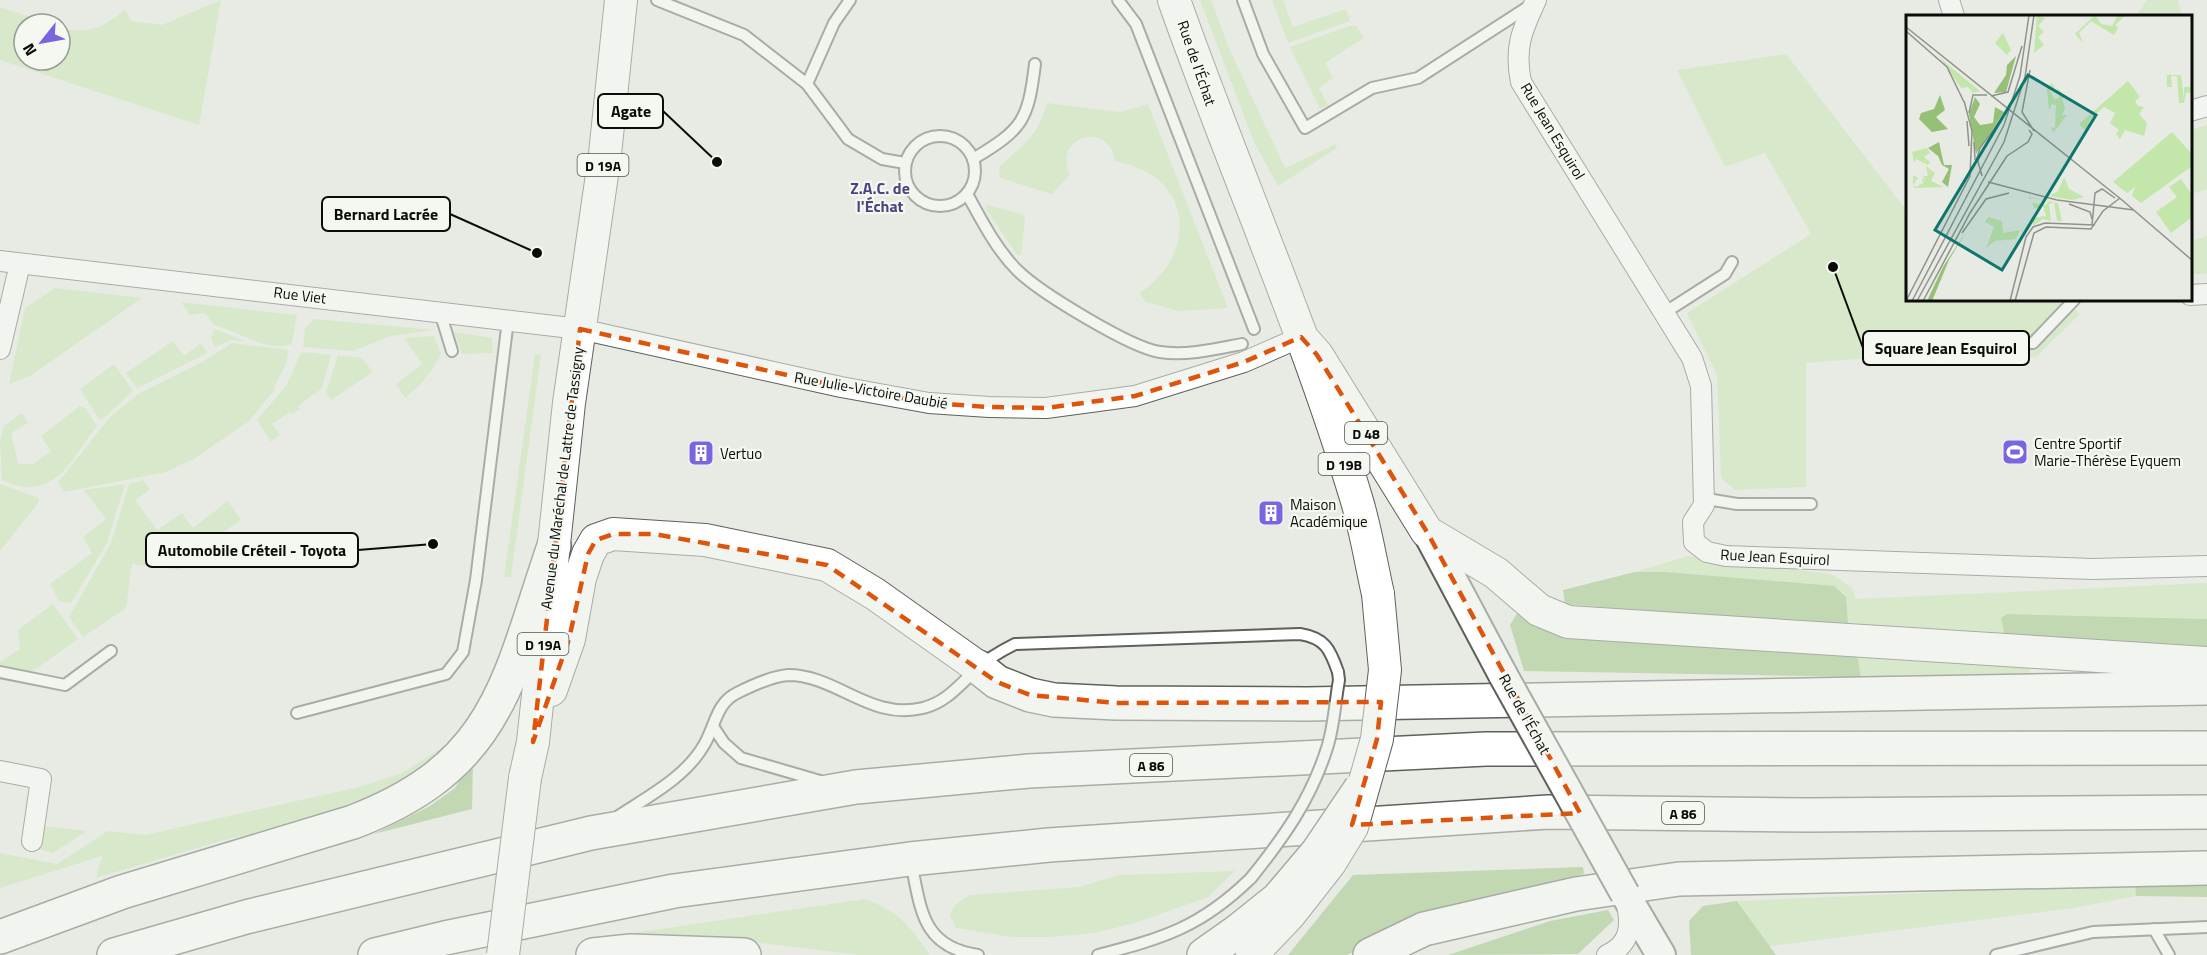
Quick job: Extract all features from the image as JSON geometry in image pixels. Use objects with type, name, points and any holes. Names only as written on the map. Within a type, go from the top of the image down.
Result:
[{"type":"highway","points":[[0,937],[122,892],[353,822],[381,811],[431,783],[473,744],[496,708],[514,665],[554,546]]},
{"type":"highway","points":[[978,668],[997,682],[1030,695],[1054,700],[1116,703],[1307,704],[2207,688]]},
{"type":"highway","name":"A 86","points":[[114,955],[246,917],[591,833],[856,787],[1029,771],[1486,749],[2207,748]]},
{"type":"highway","points":[[1204,955],[1247,947],[1278,899],[1317,853],[1361,788]]},
{"type":"highway","name":"A 86","points":[[375,955],[445,938],[674,891],[910,859],[1071,844],[1548,812],[1808,815],[2207,812]]},
{"type":"highway","points":[[1370,955],[1424,929],[1576,894],[1679,879],[2207,868]]},
{"type":"highway","points":[[1407,955],[1478,918]]},
{"type":"highway","points":[[593,955],[632,951],[744,955]]},
{"type":"main road","name":"Avenue du Maréchal de Lattre de Tassigny","points":[[503,955],[525,778],[533,742],[554,546],[580,329],[605,153],[621,0]]},
{"type":"main road","name":"Rue de l'Échat","points":[[1174,0],[1219,126],[1301,337]]},
{"type":"main road","name":"D 48","points":[[1301,337],[1317,355],[1427,532]]},
{"type":"main road","name":"D 19B","points":[[1301,337],[1358,502],[1378,594],[1385,670],[1377,739],[1361,788]]},
{"type":"main road","points":[[1427,532],[1496,573],[1539,610],[1568,622],[2207,663]]},
{"type":"main road","points":[[533,742],[569,639],[580,578],[588,554],[596,540],[613,534],[705,540],[827,565],[978,668]]},
{"type":"street","points":[[1949,0],[1954,15]]},
{"type":"street","name":"Rue Jean Esquirol","points":[[1535,1],[1520,35],[1517,62],[1521,82],[1692,358],[1701,386],[1704,505],[1693,522],[1694,542],[1707,552],[1726,556],[2092,569],[2207,566]]},
{"type":"street","points":[[2192,110],[2207,106]]},
{"type":"street","name":"Rue Viet","points":[[0,261],[580,329]]},
{"type":"street","points":[[0,348],[20,264]]},
{"type":"street","points":[[2192,295],[2207,294]]},
{"type":"street","name":"Rue Julie-Victoire Daubié","points":[[580,329],[841,387],[929,403],[1046,408],[1135,396],[1244,362],[1301,337]]},
{"type":"street","name":"Rue de l'Échat","points":[[1427,532],[1503,675],[1625,894]]},
{"type":"street","points":[[0,771],[41,778],[32,841]]},
{"type":"street","points":[[1607,955],[1626,941],[1630,930],[1625,894]]},
{"type":"street","name":"D 48","points":[[1625,894],[1661,955]]},
{"type":"lane","points":[[657,0],[744,35],[807,84],[848,139],[882,159],[905,163]]},
{"type":"lane","points":[[807,84],[834,23],[850,0]]},
{"type":"lane","points":[[1119,0],[1136,24],[1254,329]]},
{"type":"lane","points":[[1243,0],[1263,54],[1305,128],[1372,88],[1418,78],[1535,1]]},
{"type":"lane","points":[[973,159],[1002,141],[1022,123],[1030,99],[1035,64]]},
{"type":"lane","points":[[933,136],[953,137],[969,150],[973,159],[975,177],[967,194],[950,205],[940,206],[920,200],[907,184],[905,163],[915,145],[933,136]]},
{"type":"lane","points":[[967,194],[1017,270],[1071,309],[1159,352],[1202,351],[1242,344]]},
{"type":"lane","points":[[1664,314],[1725,274],[1732,262]]},
{"type":"lane","points":[[2000,344],[2033,343],[2072,302]]},
{"type":"lane","points":[[440,312],[452,351]]},
{"type":"lane","points":[[297,712],[446,674],[464,652],[476,580],[508,320]]},
{"type":"lane","points":[[1704,505],[1713,500],[1737,504],[1811,504]]},
{"type":"lane","points":[[591,833],[665,786],[702,749],[714,728],[717,713],[724,702],[734,694],[767,680],[788,675],[817,682],[884,710],[904,712],[944,701],[996,653],[1014,644],[1300,634],[1315,636],[1332,653],[1339,680],[1328,747],[1290,830],[1251,878],[1223,906],[1196,922],[1155,941],[1098,955]]},
{"type":"lane","points":[[0,672],[65,685],[111,651]]},
{"type":"lane","points":[[714,728],[724,743],[741,758],[806,778],[856,787]]},
{"type":"lane","points":[[910,859],[920,905],[933,936],[956,952],[978,955]]},
{"type":"lane","points":[[1996,955],[2093,932],[2207,927]]},
{"type":"lane","points":[[2154,929],[2169,955]]},
{"type":"highlighted area","points":[[580,329],[841,387],[929,403],[1046,408],[1135,396],[1244,362],[1301,337],[1317,355],[1427,532],[1580,813],[1352,825],[1377,739],[1381,702],[1116,703],[1030,695],[997,682],[827,565],[654,534],[613,534],[596,540],[588,554],[569,639],[533,742]]},
{"type":"green space","points":[[221,0],[199,125],[37,72],[72,72],[72,30],[87,30],[103,25],[125,9],[131,21],[162,25]]},
{"type":"green space","points":[[1200,0],[1211,0],[1229,48],[1285,168],[1336,144],[1337,148],[1278,186],[1254,142]]},
{"type":"green space","points":[[1272,0],[1283,0],[1293,27],[1346,9],[1350,21],[1288,43]]},
{"type":"green space","points":[[2147,0],[2178,0],[2182,15],[2137,15]]},
{"type":"green space","points":[[0,7],[15,12],[12,12],[12,64],[0,60]]},
{"type":"green space","points":[[1349,26],[1357,26],[1364,38],[1325,63],[1333,78],[1319,88],[1328,105],[1320,109],[1290,47]]},
{"type":"green space","points":[[1786,54],[1906,210],[1906,302],[2067,302],[2080,314],[2036,357],[1967,357],[1939,367],[1936,338],[1885,335],[1885,357],[1806,363],[1806,487],[1735,490],[1721,478],[1717,375],[1687,313],[1811,234],[1765,153],[1725,167],[1677,70]]},
{"type":"green space","points":[[1047,103],[1120,112],[1148,104],[1228,308],[1179,311],[1146,302],[1139,293],[1154,282],[1166,268],[1179,235],[1179,218],[1175,202],[1165,187],[1150,174],[1115,161],[1111,148],[1103,140],[1093,137],[1084,138],[1075,143],[1069,150],[1067,161],[1070,174],[1052,194],[1000,178],[999,167],[1034,133]]},
{"type":"green space","points":[[2207,125],[2207,189],[2192,194],[2192,130]]},
{"type":"green space","points":[[987,205],[1022,214],[1025,218],[1021,254],[1018,256],[985,208]]},
{"type":"green space","points":[[2207,236],[2207,274],[2192,274],[2192,241]]},
{"type":"green space","points":[[55,288],[142,298],[30,376],[9,384],[25,308]]},
{"type":"green space","points":[[181,302],[297,315],[292,344],[272,346],[262,344],[214,325],[205,313],[190,315]]},
{"type":"green space","points":[[315,319],[434,330],[391,336],[353,351],[303,347],[305,328]]},
{"type":"green space","points":[[214,329],[245,341],[231,340],[215,347],[211,339]]},
{"type":"green space","points":[[454,332],[492,338],[493,353],[462,354]]},
{"type":"green space","points":[[434,336],[441,353],[438,360],[426,378],[405,398],[396,384],[422,364],[404,338]]},
{"type":"green space","points":[[173,341],[184,356],[201,343],[207,353],[137,388],[126,373]]},
{"type":"green space","points":[[232,343],[288,350],[287,362],[274,387],[276,388],[249,421],[194,459],[166,472],[64,492],[58,482],[111,416],[138,394],[202,362]]},
{"type":"green space","points":[[301,353],[331,355],[322,388],[298,406],[300,409],[292,414],[290,412],[272,424],[280,435],[271,442],[257,420],[286,386]]},
{"type":"green space","points":[[535,354],[541,355],[511,577],[504,577]]},
{"type":"green space","points":[[338,355],[362,358],[373,372],[331,400],[326,393]]},
{"type":"green space","points":[[114,364],[133,391],[103,419],[99,419],[80,389]]},
{"type":"green space","points":[[80,406],[85,408],[97,426],[58,476],[48,483],[35,487],[20,486],[2,480],[0,441],[4,426],[22,413],[28,423],[11,433],[18,464],[33,464],[51,451],[41,436]]},
{"type":"green space","points":[[143,480],[150,490],[135,500],[157,530],[182,513],[193,528],[228,501],[241,520],[205,545],[207,549],[179,570],[132,564],[126,608],[83,637],[69,617],[111,543],[129,484]]},
{"type":"green space","points":[[0,484],[39,498],[39,502],[0,551]]},
{"type":"green space","points":[[125,484],[107,543],[71,603],[59,601],[50,584],[92,553],[83,537],[106,519],[84,490]]},
{"type":"green space","points":[[1688,556],[1831,574],[1851,587],[1856,599],[2207,583],[2207,619],[2007,614],[2001,618],[2005,636],[1848,623],[1846,597],[1665,572],[1635,572]]},
{"type":"green space","points":[[1635,572],[1665,572],[1834,586],[1846,597],[1848,623],[1747,620],[1565,604],[1563,590]]},
{"type":"green space","points":[[53,604],[78,639],[29,674],[0,669],[0,662],[20,649],[18,630]]},
{"type":"green space","points":[[1519,610],[1856,648],[1861,677],[1524,671],[1510,625]]},
{"type":"green space","points":[[2007,614],[2207,619],[2207,648],[2005,636],[2001,618]]},
{"type":"green space","points":[[1856,648],[2029,663],[2030,675],[1861,677]]},
{"type":"green space","points":[[443,747],[448,754],[371,799],[303,822],[224,840],[96,878],[102,856],[0,888],[0,853],[57,864],[108,831],[145,835],[359,787],[402,773]]},
{"type":"green space","points":[[473,759],[472,809],[374,834],[430,806],[455,788]]},
{"type":"green space","points":[[43,826],[87,831],[53,853],[39,849]]},
{"type":"green space","points":[[1583,867],[1584,874],[1505,893],[1423,918],[1347,955],[1288,955],[1353,875]]},
{"type":"green space","points":[[1235,871],[1208,897],[1135,923],[1094,933],[1052,937],[1011,937],[956,928],[950,915],[955,905],[969,895],[1079,887],[1119,875]]},
{"type":"green space","points":[[2207,883],[2207,897],[2136,896],[2135,884]]},
{"type":"green space","points":[[2135,884],[2136,896],[2073,908],[1769,946],[1738,901]]},
{"type":"green space","points":[[865,899],[887,909],[903,921],[930,955],[859,955],[710,937],[608,942],[606,937]]},
{"type":"green space","points":[[1737,901],[1776,955],[1691,955],[1689,921],[1703,906]]},
{"type":"green space","points":[[1608,910],[1614,920],[1578,954],[1448,955],[1550,921]]},
{"type":"place","name":"Agate","points":[[717,162]]},
{"type":"place","name":"Bernard Lacrée","points":[[537,253]]},
{"type":"place","name":"Square Jean Esquirol","points":[[1833,267]]},
{"type":"place","name":"Centre Sportif Marie-Thérèse Eyquem","points":[[2015,452]]},
{"type":"place","name":"Vertuo","points":[[701,453]]},
{"type":"place","name":"Maison Académique","points":[[1271,513]]},
{"type":"place","name":"Automobile Créteil - Toyota","points":[[433,544]]},
{"type":"district","name":"Z.A.C. de l'Échat","points":[[880,197]]}]
